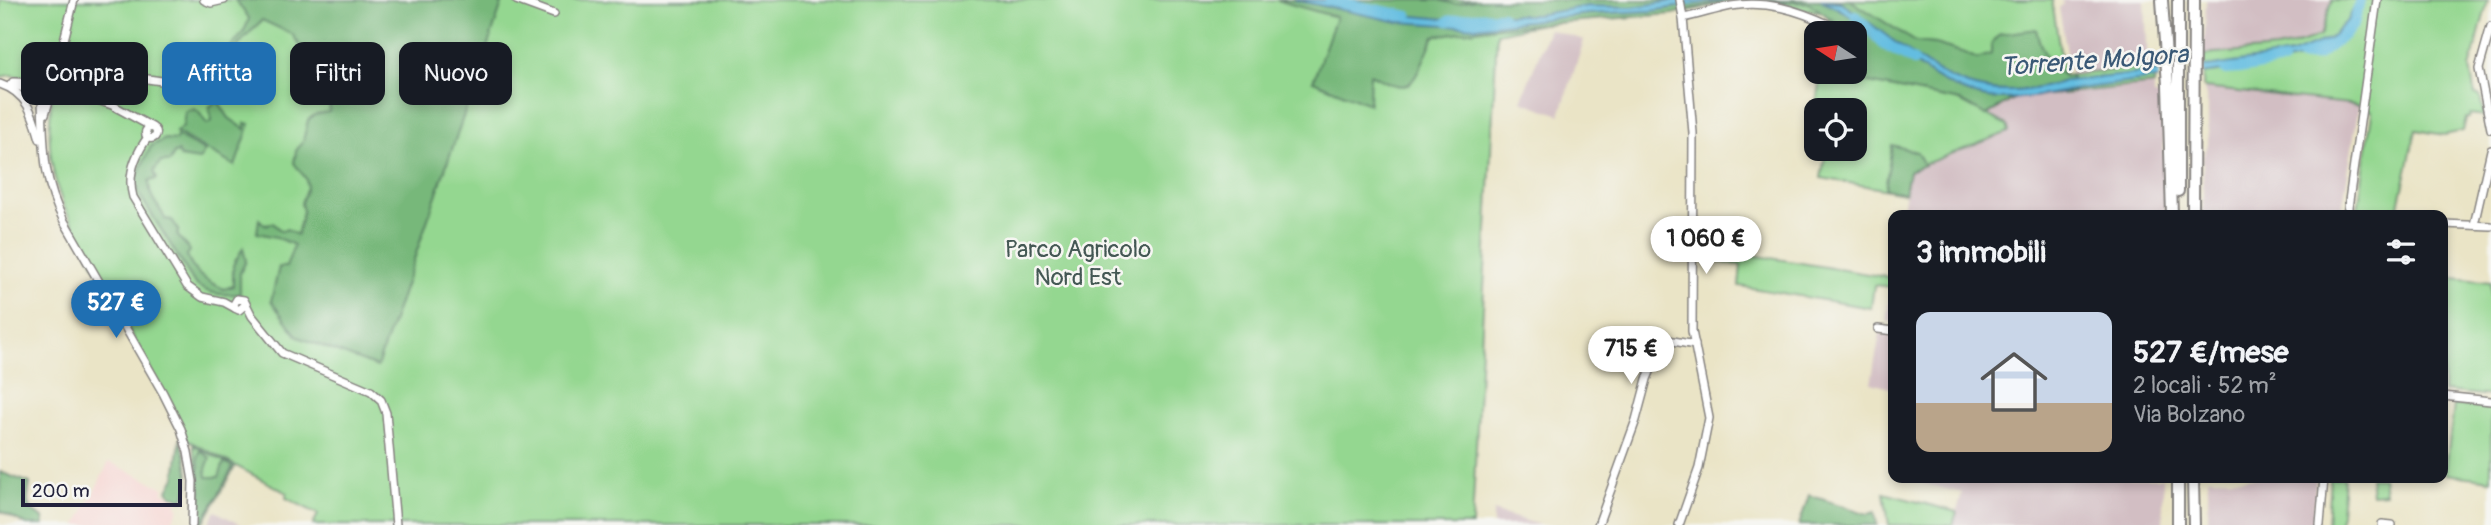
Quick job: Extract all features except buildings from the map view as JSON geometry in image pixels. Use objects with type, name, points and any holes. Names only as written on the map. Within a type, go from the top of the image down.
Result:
[{"type":"highway","points":[[2162,0],[2172,63],[2178,210]]},
{"type":"highway","points":[[2172,63],[2178,0]]},
{"type":"highway","points":[[2193,210],[2194,0]]},
{"type":"highway","points":[[2172,210],[2173,85]]},
{"type":"highway","points":[[2178,483],[2178,525]]},
{"type":"highway","points":[[2193,483],[2194,525]]},
{"type":"street","points":[[204,0],[224,0]]},
{"type":"street","points":[[516,0],[554,14]]},
{"type":"street","points":[[1679,525],[1699,468],[1709,418],[1692,328],[1693,133],[1680,0]]},
{"type":"street","points":[[2348,210],[2377,0]]},
{"type":"street","points":[[60,42],[73,2]]},
{"type":"street","points":[[64,42],[73,2]]},
{"type":"street","points":[[1683,16],[1731,5],[1780,5],[1821,21]]},
{"type":"street","points":[[2491,26],[2479,69],[2491,128]]},
{"type":"street","points":[[2481,79],[2491,81]]},
{"type":"street","points":[[0,83],[21,82]]},
{"type":"street","points":[[0,83],[21,87]]},
{"type":"street","points":[[0,83],[13,89],[29,106],[43,150]]},
{"type":"street","points":[[45,105],[42,129],[48,181],[59,212],[181,429],[192,474],[192,525]]},
{"type":"street","points":[[112,105],[152,127],[146,131],[148,137],[131,170],[130,187],[133,197],[187,286],[202,297],[239,306],[252,316],[282,353],[371,391],[382,400],[386,413],[396,525]]},
{"type":"street","points":[[2474,225],[2491,150]]},
{"type":"street","points":[[2448,224],[2491,226]]},
{"type":"street","points":[[1878,329],[1888,330]]},
{"type":"street","points":[[1598,525],[1636,420],[1647,379],[1662,343],[1668,340],[1695,345]]},
{"type":"street","points":[[2448,397],[2491,401]]},
{"type":"street","points":[[2320,525],[2324,483]]},
{"type":"street","points":[[2382,524],[2392,525]]},
{"type":"shaded area","points":[[2062,0],[2145,0],[2148,67],[2071,75],[2059,8],[2063,4]]},
{"type":"shaded area","points":[[2206,0],[2335,0],[2336,21],[2318,39],[2303,46],[2240,54],[2204,55]]},
{"type":"shaded area","points":[[1549,29],[1584,40],[1560,115],[1521,101]]},
{"type":"shaded area","points":[[2154,84],[2154,95],[2163,96],[2165,210],[1903,210],[1909,171],[2008,133],[2007,125],[1986,115],[2017,97]]},
{"type":"shaded area","points":[[2203,86],[2359,105],[2342,210],[2203,210],[2203,157],[2208,144],[2208,106]]},
{"type":"shaded area","points":[[1880,333],[1888,334],[1888,388],[1871,383]]},
{"type":"shaded area","points":[[109,462],[164,488],[162,492],[179,500],[176,506],[179,508],[170,525],[77,525]]},
{"type":"shaded area","points":[[1921,483],[2163,483],[2163,525],[1953,525],[1962,493]]},
{"type":"shaded area","points":[[2208,483],[2316,483],[2313,525],[2208,525]]},
{"type":"shaded area","points":[[215,511],[242,525],[208,525]]},
{"type":"shaded area","points":[[1493,511],[1540,525],[1493,525]]},
{"type":"green space","name":"Parco Agricolo Nord Est","points":[[0,0],[1504,0],[1503,11],[1614,0],[2052,0],[2064,76],[2156,66],[2154,84],[2016,98],[1987,115],[2007,125],[2009,132],[1909,170],[1905,193],[1821,178],[1824,161],[1867,161],[1867,98],[1817,98],[1819,84],[1867,84],[1867,21],[1828,21],[1829,14],[1769,1],[1732,2],[1688,11],[1541,24],[1497,33],[1472,525],[313,525],[318,514],[286,498],[287,493],[187,440],[58,191],[51,160],[51,105],[148,105],[148,42],[21,42],[21,77],[0,77]]},
{"type":"green space","points":[[235,0],[493,0],[502,4],[489,42],[399,42],[399,105],[467,105],[377,367],[298,337],[271,301],[279,267],[286,267],[294,245],[257,233],[259,219],[265,225],[273,223],[281,231],[287,229],[297,235],[303,211],[301,203],[307,187],[306,179],[294,163],[308,120],[314,115],[329,112],[330,105],[385,105],[385,42],[298,42],[292,34],[262,20],[241,42],[235,42],[249,18]]},
{"type":"green space","points":[[1276,0],[1439,0],[1455,4],[1476,0],[1729,0],[1673,14],[1490,28],[1434,36],[1419,71],[1407,85],[1393,84],[1370,74],[1369,104],[1313,81],[1336,17]]},
{"type":"green space","points":[[1729,0],[1850,0],[1916,42],[1935,44],[1977,59],[1991,54],[1991,45],[2000,34],[2036,29],[2049,61],[2064,76],[2071,75],[2072,93],[2017,97],[1986,115],[1960,101],[1867,83],[1867,21],[1834,21],[1809,3]]},
{"type":"green space","points":[[2332,0],[2488,0],[2470,68],[2475,95],[2480,96],[2484,116],[2470,114],[2469,118],[2466,118],[2463,131],[2444,135],[2416,130],[2398,210],[2358,210],[2372,112],[2358,105],[2203,86],[2204,55],[2275,49],[2320,36]]},
{"type":"green space","points":[[221,105],[229,118],[245,129],[245,123],[250,124],[235,166],[176,132],[183,126],[185,112],[189,110],[196,110],[207,124],[212,121],[209,107]]},
{"type":"green space","points":[[177,136],[205,151],[199,160],[180,157],[178,152],[174,153],[170,162],[161,162],[154,171],[157,179],[149,181],[151,194],[165,219],[172,220],[179,230],[177,234],[190,251],[187,255],[193,268],[206,280],[224,289],[233,286],[233,265],[243,248],[246,261],[240,273],[240,294],[211,292],[195,284],[139,194],[137,176],[151,146],[165,139],[176,140]]},
{"type":"green space","points":[[1892,145],[1917,152],[1924,165],[1909,171],[1905,193],[1885,189]]},
{"type":"green space","points":[[1698,246],[1888,277],[1888,287],[1874,285],[1871,308],[1739,286],[1741,265],[1700,260]]},
{"type":"green space","points":[[2448,278],[2491,282],[2491,396],[2448,392]]},
{"type":"green space","points":[[2454,405],[2491,409],[2491,480],[2448,474]]},
{"type":"green space","points":[[180,440],[187,462],[188,479],[182,500],[168,490],[175,477]]},
{"type":"green space","points":[[193,445],[235,467],[202,525],[197,525],[199,485]]},
{"type":"green space","points":[[200,450],[210,458],[206,469],[207,477],[219,477],[224,462],[231,465],[232,469],[212,507],[199,524],[201,498],[198,457]]},
{"type":"green space","points":[[0,472],[30,483],[28,504],[43,518],[44,525],[27,525],[0,511]]},
{"type":"green space","points":[[2330,483],[2344,483],[2340,525],[2327,525]]},
{"type":"green space","points":[[2371,483],[2384,483],[2385,493],[2372,494]]},
{"type":"green space","points":[[1884,493],[1957,512],[1953,525],[1889,525]]},
{"type":"green space","points":[[1809,495],[1868,514],[1875,512],[1877,525],[1799,525]]},
{"type":"water","points":[[1295,0],[1326,0],[1393,14],[1457,20],[1495,15],[1536,15],[1587,6],[1632,7],[1680,0],[1723,0],[1651,11],[1589,14],[1476,27],[1398,22]]},
{"type":"water","name":"Torrente Molgora","points":[[1821,0],[1840,2],[1867,21],[1857,21]]},
{"type":"water","name":"Torrente Molgora","points":[[2358,0],[2362,0],[2351,26],[2324,50],[2306,58],[2242,69],[2026,98],[1999,99],[1974,95],[1953,87],[1915,64],[1867,28],[1867,21],[1918,59],[1968,85],[1996,91],[2028,90],[2065,81],[2213,66],[2292,54],[2329,39],[2348,20]]},
{"type":"pier","points":[[2203,63],[2203,78],[2159,82],[2158,66]]},
{"type":"waterway","name":"Torrente Molgora","points":[[1330,0],[1408,16]]},
{"type":"waterway","name":"Torrente Molgora","points":[[2301,57],[2318,55],[2346,34],[2354,24],[2360,0]]},
{"type":"waterway","name":"Torrente Molgora","points":[[1855,15],[1884,45],[1914,61]]},
{"type":"waterway","name":"Torrente Molgora","points":[[1448,21],[1502,16]]},
{"type":"waterway","name":"Torrente Molgora","points":[[2225,70],[2283,61]]}]
